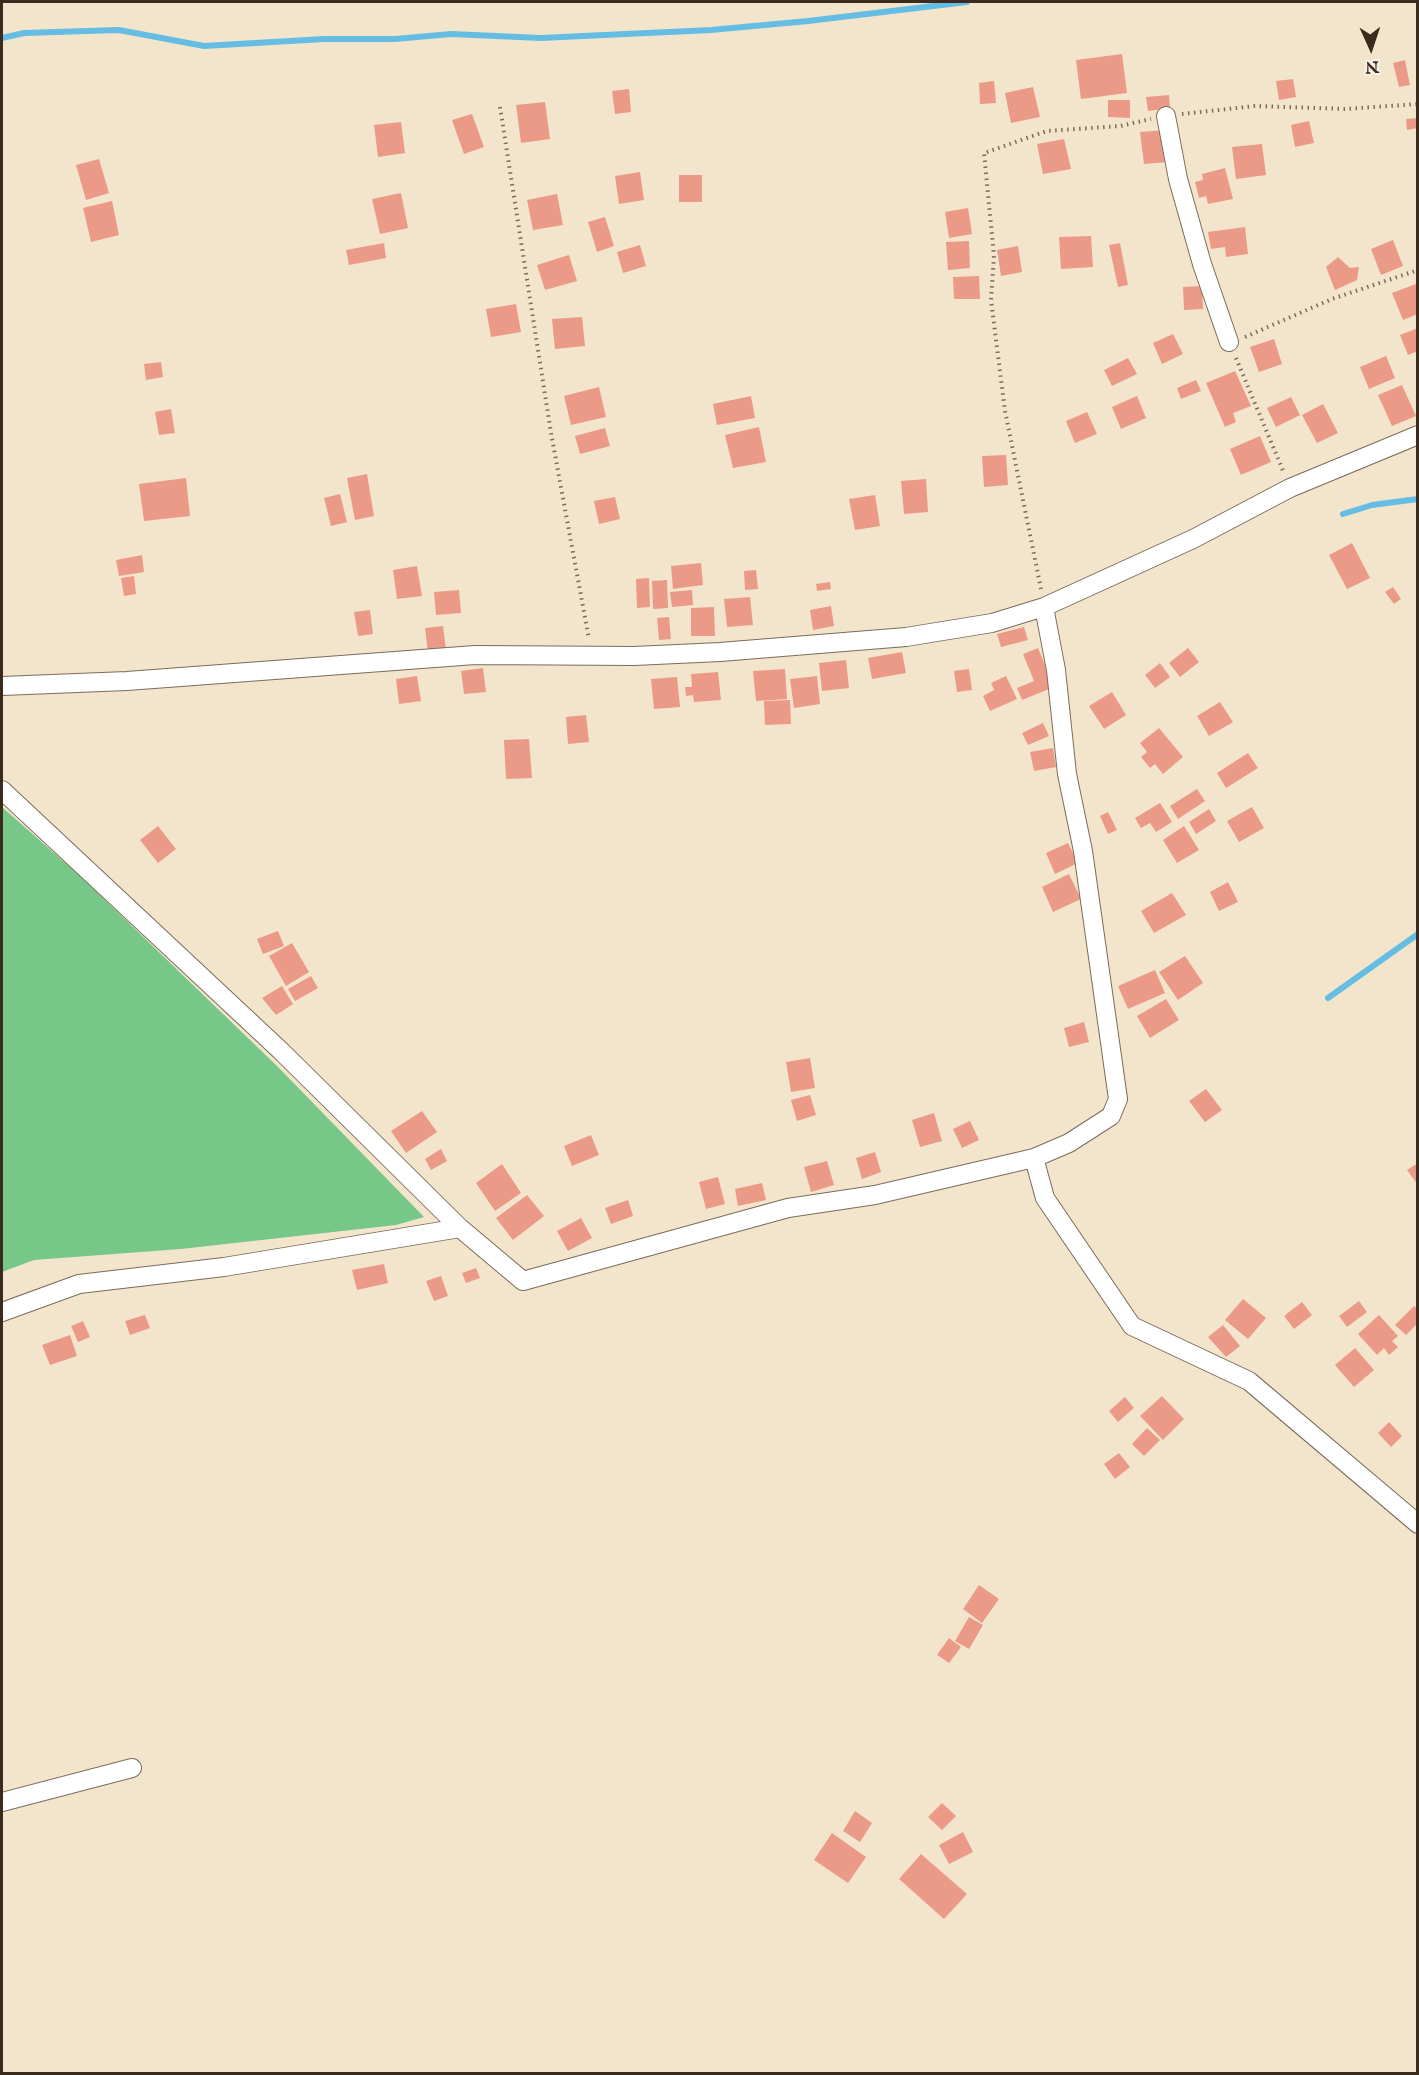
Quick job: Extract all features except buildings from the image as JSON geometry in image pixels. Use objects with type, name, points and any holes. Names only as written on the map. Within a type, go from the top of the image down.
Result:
[{"type":"street","points":[[1166,116],[1178,179],[1202,264],[1229,342]]},
{"type":"street","points":[[2,686],[127,681],[463,655],[633,656],[709,652],[906,637],[992,623],[1044,607],[1193,539],[1290,488],[1418,435]]},
{"type":"street","points":[[2,790],[280,1051],[460,1228],[524,1281],[788,1208],[875,1195],[1034,1158],[1069,1143],[1111,1116],[1118,1099],[1113,1049],[1083,851],[1067,774],[1056,670],[1044,607]]},
{"type":"street","points":[[1034,1158],[1045,1198],[1132,1326],[1249,1381],[1418,1524]]},
{"type":"street","points":[[2,1312],[80,1284],[224,1267],[460,1228]]},
{"type":"street","points":[[2,1802],[132,1768]]},
{"type":"path","points":[[1044,607],[1005,411],[991,300],[994,256],[984,153],[1047,131],[1120,126],[1166,116],[1255,106],[1345,110],[1418,104]]},
{"type":"path","points":[[500,107],[551,433],[592,655]]},
{"type":"path","points":[[1290,488],[1229,342],[1254,334],[1332,299],[1418,270]]},
{"type":"green space","points":[[2,807],[80,876],[278,1067],[424,1217],[396,1225],[181,1249],[34,1260],[2,1272]]},
{"type":"waterway","points":[[2,38],[24,33],[119,30],[204,46],[324,39],[395,39],[451,34],[541,38],[711,30],[967,2]]},
{"type":"waterway","points":[[1343,514],[1372,505],[1418,499]]},
{"type":"waterway","points":[[1328,998],[1418,934]]}]
